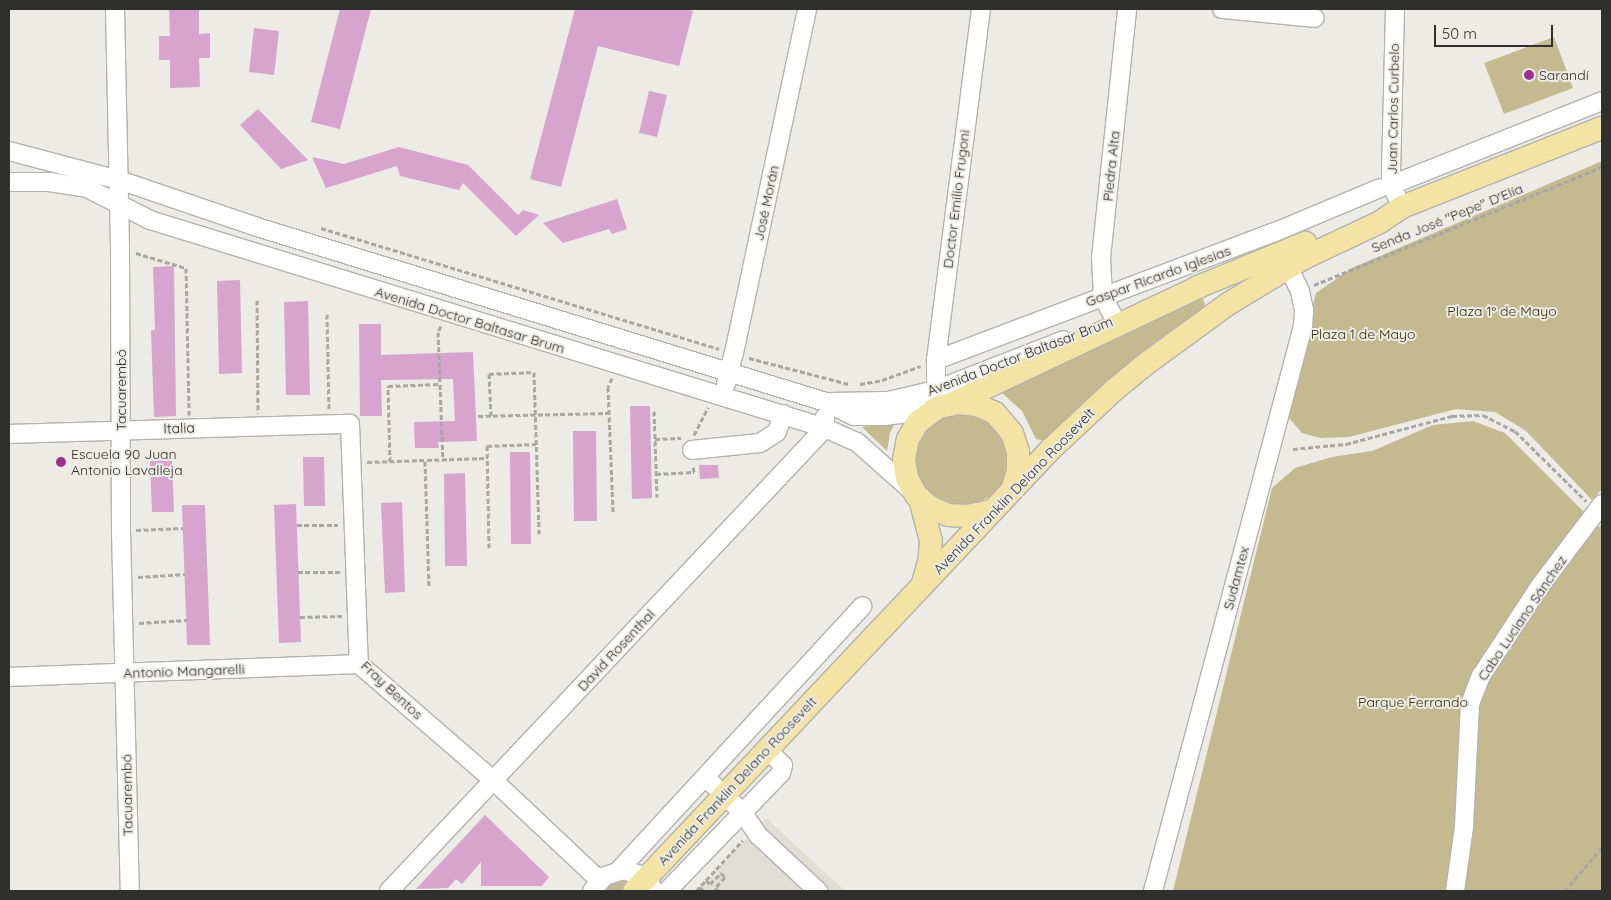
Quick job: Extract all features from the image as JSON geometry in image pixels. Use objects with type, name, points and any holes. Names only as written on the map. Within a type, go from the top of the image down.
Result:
[{"type":"main road","points":[[1402,207],[1602,128]]},
{"type":"main road","name":"Avenida Doctor Baltasar Brum","points":[[940,401],[1282,250],[1378,212],[1402,207]]},
{"type":"main road","name":"Avenida Franklin Delano Roosevelt","points":[[645,887],[724,795],[775,757],[820,694],[1057,442],[1114,390],[1217,311],[1282,250]]},
{"type":"main road","points":[[1198,287],[1208,287],[1216,292],[1219,301],[1217,311]]},
{"type":"main road","points":[[991,511],[968,516],[948,515],[930,507],[918,497],[905,472],[906,446],[918,422],[940,401],[964,402],[983,407],[1000,417],[1015,439],[1019,458],[1017,476],[1011,490]]},
{"type":"main road","name":"Avenida Franklin Delano Roosevelt","points":[[918,497],[931,541],[929,562],[923,584]]},
{"type":"street","name":"Tacuarembó","points":[[115,9],[120,248],[121,531],[130,891]]},
{"type":"street","name":"José Morán","points":[[722,397],[734,353],[807,9]]},
{"type":"street","name":"Doctor Emilio Frugoni","points":[[940,401],[936,360],[981,9]]},
{"type":"street","name":"Piedra Alta","points":[[1115,320],[1102,296],[1101,258],[1127,9]]},
{"type":"street","points":[[1222,9],[1315,18]]},
{"type":"street","name":"Juan Carlos Curbelo","points":[[1395,9],[1386,187],[1402,207]]},
{"type":"street","name":"Gaspar Ricardo Iglesias","points":[[936,360],[1102,296],[1282,250],[1386,187],[1602,101]]},
{"type":"street","points":[[1487,146],[1495,170]]},
{"type":"street","name":"Avenida Doctor Baltasar Brum","points":[[9,151],[118,180],[257,227],[826,402],[854,416],[865,417],[940,401],[1115,320],[1154,308]]},
{"type":"street","name":"Avenida Doctor Baltasar Brum","points":[[9,182],[49,182],[87,188],[103,194],[150,220],[825,428],[856,442],[918,497]]},
{"type":"street","name":"Sudamtex","points":[[1153,891],[1303,326],[1304,310],[1300,291],[1282,250]]},
{"type":"street","points":[[825,428],[826,402]]},
{"type":"street","points":[[692,444],[760,443],[777,432],[783,414]]},
{"type":"street","name":"Italia","points":[[9,434],[350,424]]},
{"type":"street","name":"Fray Bentos","points":[[350,424],[359,664],[493,780],[596,886]]},
{"type":"street","name":"David Rosenthal","points":[[388,891],[825,428]]},
{"type":"street","name":"Cabo Luciano Sánchez","points":[[1455,891],[1464,827],[1470,704],[1481,676],[1540,586],[1599,508]]},
{"type":"street","name":"Avenida Franklin Delano Roosevelt","points":[[619,870],[860,610],[874,622],[892,616]]},
{"type":"street","points":[[825,647],[846,666]]},
{"type":"street","name":"Antonio Mangarelli","points":[[9,677],[359,664]]},
{"type":"street","points":[[799,675],[820,694]]},
{"type":"street","points":[[667,891],[781,773],[775,757]]},
{"type":"street","points":[[705,777],[742,812],[759,836],[818,891]]},
{"type":"street","points":[[596,886],[619,870],[630,870],[645,887]]},
{"type":"path","name":"Senda José \"Pepe\" D'Elía","points":[[1300,291],[1602,167]]},
{"type":"path","points":[[319,227],[734,353],[854,385],[882,380],[936,360]]},
{"type":"path","points":[[120,248],[186,268],[189,428]]},
{"type":"path","points":[[257,300],[258,426]]},
{"type":"path","points":[[443,460],[438,332],[446,312]]},
{"type":"path","points":[[327,314],[330,424]]},
{"type":"path","points":[[613,512],[608,387],[616,365]]},
{"type":"path","points":[[491,416],[489,374],[534,372],[539,534]]},
{"type":"path","points":[[390,462],[388,386],[440,384]]},
{"type":"path","points":[[692,444],[708,407],[722,397]]},
{"type":"path","points":[[654,411],[657,497]]},
{"type":"path","points":[[478,416],[609,413]]},
{"type":"path","points":[[1293,449],[1346,444],[1452,416],[1483,415],[1515,431],[1599,508]]},
{"type":"path","points":[[489,548],[487,446],[536,444]]},
{"type":"path","points":[[351,462],[487,458]]},
{"type":"path","points":[[425,461],[429,588]]},
{"type":"path","points":[[297,525],[354,524]]},
{"type":"path","points":[[121,531],[183,528]]},
{"type":"path","points":[[298,572],[355,572]]},
{"type":"path","points":[[122,578],[185,574]]},
{"type":"path","points":[[300,617],[357,616]]},
{"type":"path","points":[[123,624],[186,620]]},
{"type":"path","points":[[696,891],[742,841]]},
{"type":"path","points":[[1565,891],[1602,847]]},
{"type":"path","points":[[706,880],[710,884],[721,873],[725,877],[715,888],[719,891]]},
{"type":"path","points":[[699,887],[704,891]]},
{"type":"shaded area","points":[[766,818],[845,891],[697,891]]},
{"type":"green space","name":"Sarandí","points":[[1554,37],[1573,88],[1504,114],[1484,63]]},
{"type":"green space","name":"Plaza 1° de Mayo","points":[[1602,161],[1602,489],[1592,500],[1526,431],[1495,412],[1456,409],[1349,437],[1320,438],[1302,433],[1289,418],[1288,400],[1316,293],[1352,268]]},
{"type":"green space","points":[[1202,297],[1205,304],[1203,308],[1123,370],[1044,441],[1036,439],[1022,411],[1001,392]]},
{"type":"green space","points":[[962,411],[980,415],[995,425],[1005,440],[1009,458],[1005,476],[995,491],[980,501],[962,505],[944,501],[929,491],[919,476],[915,458],[919,440],[929,425],[944,415]]},
{"type":"green space","points":[[896,421],[890,433],[887,451],[862,427]]},
{"type":"green space","name":"Parque Ferrando","points":[[1473,421],[1505,433],[1599,527],[1602,524],[1602,891],[1173,891],[1272,488],[1295,468],[1332,457],[1372,451],[1433,425]]},
{"type":"green space","points":[[624,880],[631,881],[622,891],[602,891],[608,884]]},
{"type":"building","points":[[169,9],[199,9],[199,34],[210,33],[210,58],[199,58],[200,87],[170,88],[170,60],[159,60],[159,36],[170,36]]},
{"type":"building","points":[[340,9],[371,9],[340,129],[311,122]]},
{"type":"building","points":[[575,9],[684,9],[693,11],[679,66],[598,46],[561,187],[530,179]]},
{"type":"building","points":[[254,28],[279,31],[274,75],[249,72]]},
{"type":"building","points":[[649,91],[667,95],[657,137],[639,133]]},
{"type":"building","points":[[258,109],[308,160],[281,169],[240,125]]},
{"type":"building","points":[[399,147],[468,165],[518,215],[523,210],[539,215],[516,236],[463,183],[459,190],[400,176],[397,166],[326,188],[312,157],[344,164]]},
{"type":"building","points":[[617,199],[627,229],[612,234],[609,229],[563,243],[543,223]]},
{"type":"building","points":[[174,266],[176,416],[154,417],[151,330],[155,330],[153,267]]},
{"type":"building","points":[[240,280],[242,373],[219,374],[217,281]]},
{"type":"building","points":[[308,301],[310,395],[286,395],[284,302]]},
{"type":"building","points":[[359,324],[381,324],[381,355],[473,352],[477,441],[438,442],[439,448],[415,448],[414,422],[455,421],[453,379],[381,380],[382,416],[360,416]]},
{"type":"building","points":[[630,406],[650,406],[652,498],[632,499]]},
{"type":"building","points":[[573,431],[596,431],[597,521],[574,521]]},
{"type":"building","points":[[510,452],[530,452],[531,544],[511,544]]},
{"type":"building","points":[[303,457],[324,457],[325,506],[304,506]]},
{"type":"building","points":[[172,460],[174,512],[152,512],[150,461]]},
{"type":"building","points":[[699,465],[718,465],[719,478],[700,479]]},
{"type":"building","points":[[465,473],[467,566],[445,566],[444,474]]},
{"type":"building","points":[[402,502],[405,592],[385,593],[381,503]]},
{"type":"building","points":[[296,504],[301,642],[279,643],[274,505]]},
{"type":"building","points":[[182,505],[205,505],[210,645],[187,645]]},
{"type":"building","points":[[485,815],[549,877],[542,886],[481,886],[481,862],[462,884],[456,879],[448,888],[416,889]]},
{"type":"place","name":"Sarandí","points":[[1529,75]]},
{"type":"place","name":"Escuela 90 Juan Antonio Lavalleja","points":[[61,462]]},
{"type":"park label","name":"Plaza 1 de Mayo","points":[[1363,334]]}]
